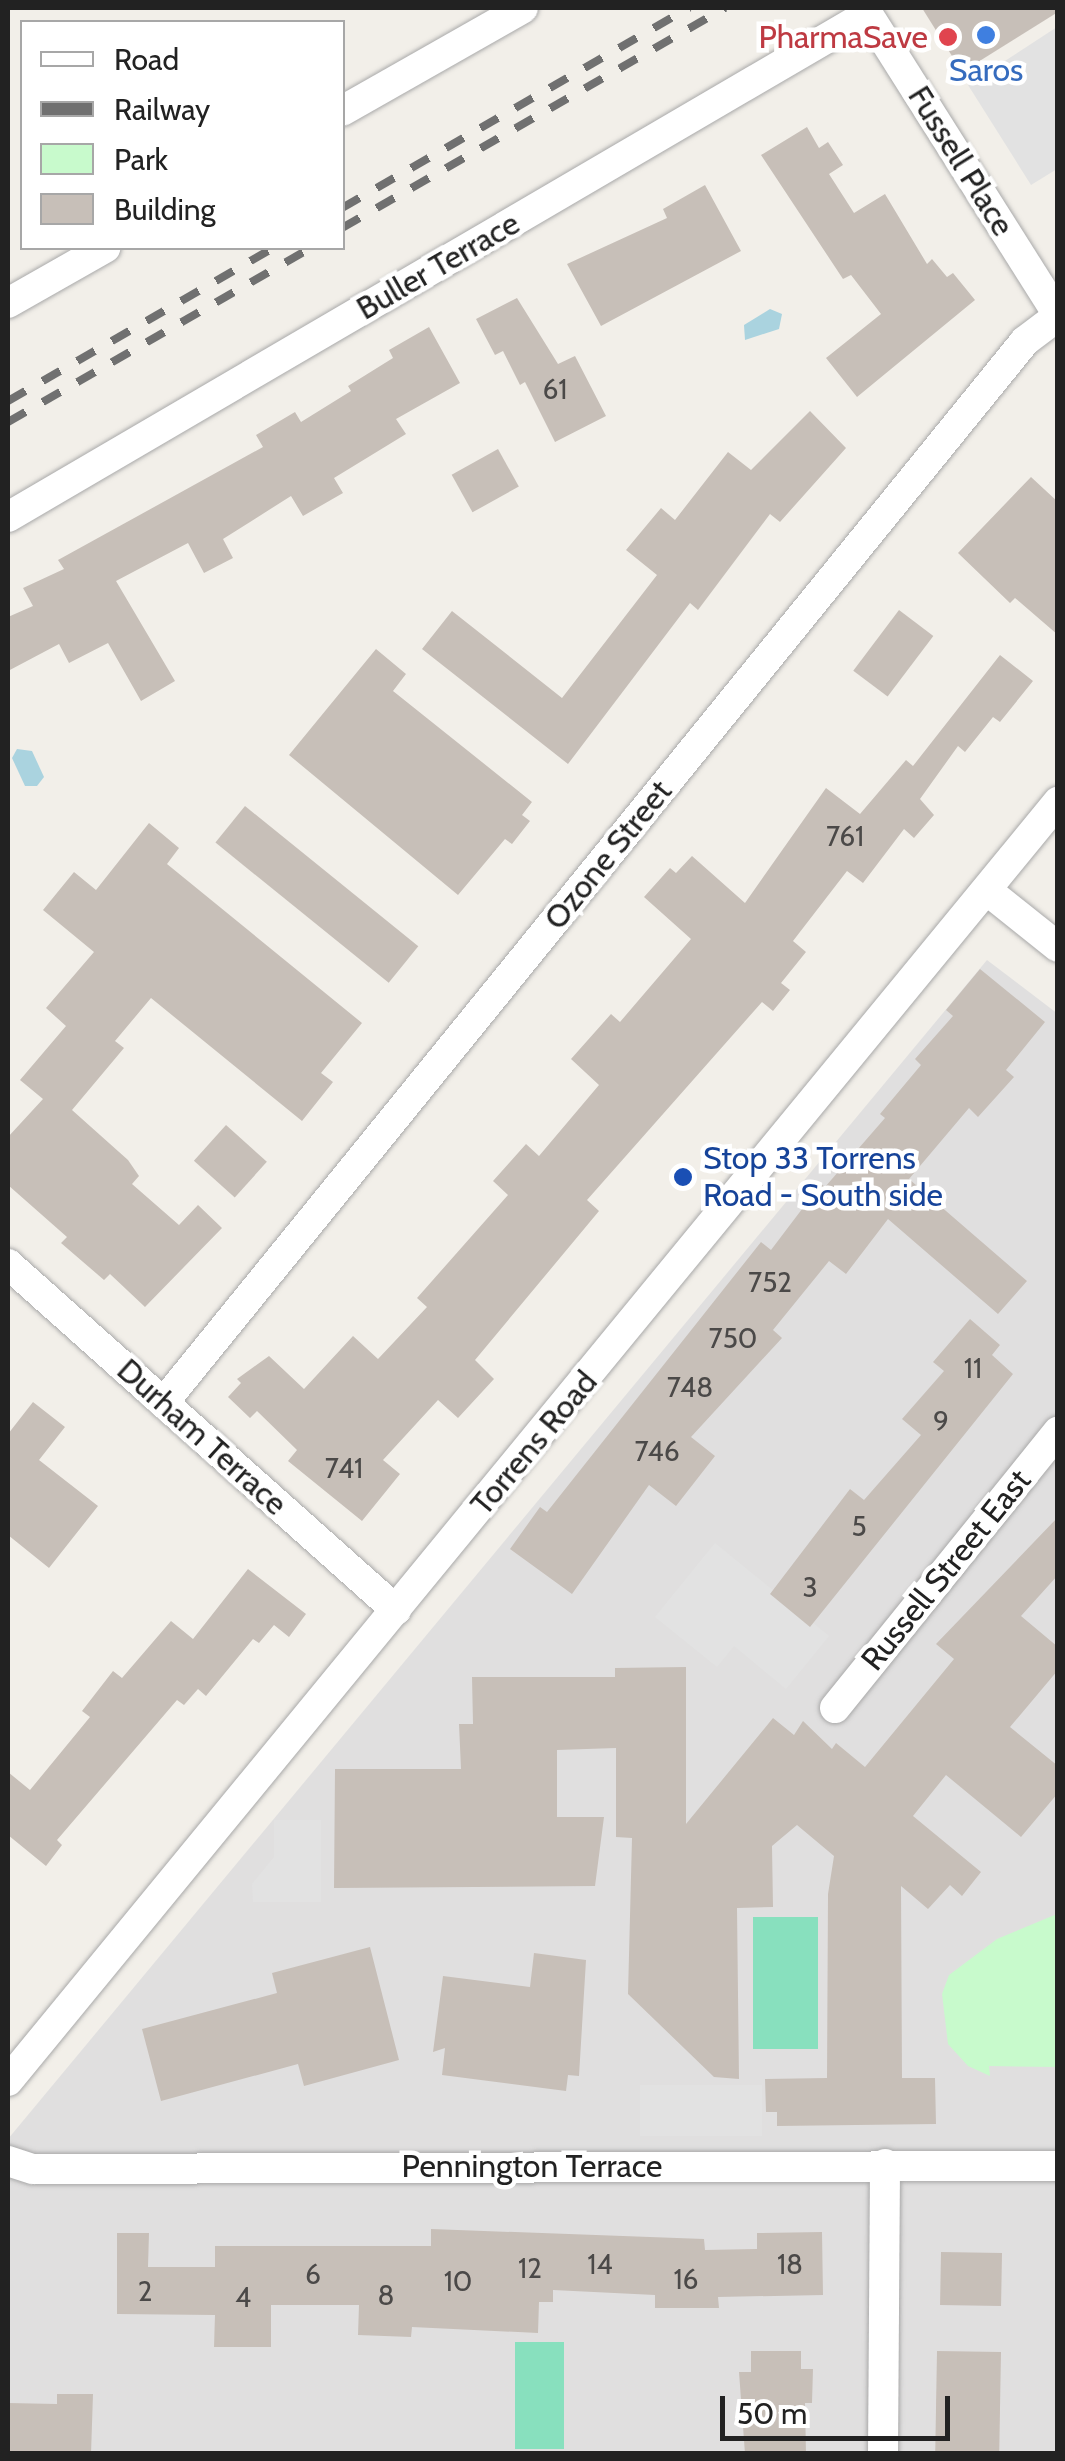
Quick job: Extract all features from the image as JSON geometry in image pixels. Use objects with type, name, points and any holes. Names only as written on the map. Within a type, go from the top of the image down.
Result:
[{"type":"street","points":[[345,109],[522,8]]},
{"type":"street","name":"Fussell Place","points":[[866,11],[1058,315]]},
{"type":"street","name":"Buller Terrace","points":[[8,517],[866,11]]},
{"type":"street","points":[[8,303],[101,250]]},
{"type":"street","name":"Ozone Street","points":[[164,1402],[1025,340],[1058,315]]},
{"type":"street","name":"Torrens Road","points":[[8,2081],[989,892],[1058,802]]},
{"type":"street","points":[[989,892],[1058,946]]},
{"type":"street","name":"Durham Terrace","points":[[8,1264],[396,1610]]},
{"type":"street","name":"Russell Street East","points":[[835,1708],[1058,1432]]},
{"type":"street","name":"Pennington Terrace","points":[[8,2161],[33,2169],[1058,2166]]},
{"type":"street","points":[[883,2454],[885,2164]]},
{"type":"shaded area","points":[[1057,27],[1057,169],[1031,185],[968,85]]},
{"type":"shaded area","points":[[987,960],[1058,1014],[1057,2453],[8,2454],[8,2139]]},
{"type":"shaded area","points":[[715,1543],[829,1636],[786,1689],[734,1646],[717,1667],[655,1617]]},
{"type":"shaded area","points":[[274,1820],[321,1820],[321,1902],[253,1902],[252,1884],[274,1857]]},
{"type":"shaded area","points":[[640,2085],[762,2085],[762,2136],[640,2136]]},
{"type":"green space","points":[[1057,1914],[1057,2067],[989,2066],[990,2076],[968,2066],[948,2044],[942,1994],[949,1975],[997,1939]]},
{"type":"green space","points":[[753,1917],[818,1917],[818,2049],[753,2049]]},
{"type":"green space","points":[[515,2342],[564,2342],[564,2449],[515,2449]]},
{"type":"water","points":[[770,309],[782,314],[779,329],[745,340],[744,325]]},
{"type":"water","points":[[17,749],[32,751],[44,777],[37,786],[25,786],[12,758]]},
{"type":"building","points":[[922,8],[1058,8],[1058,12],[962,72]]},
{"type":"building","points":[[807,127],[819,148],[828,142],[843,165],[829,174],[854,213],[885,194],[927,264],[932,259],[947,277],[953,273],[975,300],[857,397],[826,358],[881,314],[851,275],[843,279],[761,155]]},
{"type":"building","points":[[705,185],[741,251],[601,326],[567,264],[667,218],[663,209]]},
{"type":"building","points":[[517,298],[558,364],[575,356],[606,416],[555,442],[525,382],[520,385],[503,351],[495,355],[476,319]]},
{"type":"building","points":[[429,327],[460,383],[396,419],[406,434],[334,478],[343,493],[303,516],[291,496],[223,539],[233,558],[204,573],[188,543],[116,581],[175,681],[141,701],[108,643],[69,663],[59,644],[8,671],[8,617],[33,606],[23,588],[64,569],[58,560],[263,447],[256,435],[295,412],[301,422],[351,391],[348,386],[393,358],[389,350]]},
{"type":"building","points":[[810,411],[846,448],[780,522],[770,514],[698,610],[690,603],[568,764],[422,649],[452,611],[562,698],[657,575],[626,550],[661,508],[675,520],[728,452],[751,470]]},
{"type":"building","points":[[498,449],[519,487],[472,512],[452,475]]},
{"type":"building","points":[[1031,477],[1058,502],[1058,635],[1015,598],[1010,603],[958,553]]},
{"type":"building","points":[[899,610],[933,636],[888,697],[853,671]]},
{"type":"building","points":[[376,649],[406,674],[393,691],[532,802],[522,815],[530,821],[512,844],[505,839],[458,895],[289,755]]},
{"type":"building","points":[[1000,655],[1033,681],[1000,722],[993,717],[965,752],[958,746],[920,799],[934,815],[914,838],[904,829],[863,883],[847,871],[793,941],[806,952],[781,983],[790,990],[773,1011],[762,1002],[587,1200],[599,1211],[475,1360],[494,1379],[458,1418],[438,1400],[383,1460],[400,1474],[362,1521],[288,1461],[297,1450],[257,1411],[250,1418],[228,1397],[241,1383],[237,1379],[269,1356],[304,1389],[353,1336],[378,1359],[427,1307],[417,1298],[508,1195],[493,1181],[526,1144],[539,1156],[599,1085],[571,1059],[611,1014],[620,1022],[691,939],[644,897],[670,868],[676,873],[692,856],[745,903],[826,788],[860,814],[906,760],[913,766]]},
{"type":"building","points":[[245,806],[418,946],[389,983],[215,843]]},
{"type":"building","points":[[149,823],[179,848],[167,864],[362,1023],[321,1073],[333,1082],[302,1121],[151,998],[115,1041],[124,1048],[72,1110],[128,1160],[139,1176],[132,1184],[179,1225],[198,1205],[222,1228],[145,1307],[110,1274],[104,1280],[61,1243],[67,1237],[8,1185],[8,1137],[43,1099],[20,1080],[66,1026],[46,1008],[94,952],[43,910],[74,872],[96,890]]},
{"type":"building","points":[[980,969],[1045,1022],[1006,1070],[1014,1077],[978,1117],[969,1108],[909,1179],[1027,1281],[998,1314],[888,1219],[846,1274],[829,1261],[773,1330],[782,1338],[691,1437],[715,1456],[676,1506],[649,1485],[572,1594],[510,1549],[540,1507],[547,1512],[761,1242],[771,1250],[821,1184],[825,1187],[885,1118],[880,1114],[921,1065],[915,1059],[953,1016],[946,1010]]},
{"type":"building","points":[[226,1125],[267,1162],[235,1197],[194,1161]]},
{"type":"building","points":[[970,1319],[1000,1345],[992,1355],[1013,1374],[810,1627],[770,1594],[850,1489],[864,1500],[921,1435],[902,1419],[944,1371],[933,1362]]},
{"type":"building","points":[[33,1402],[65,1427],[39,1460],[98,1506],[49,1568],[8,1535],[8,1434]]},
{"type":"building","points":[[1058,1517],[1058,1575],[1021,1616],[1058,1647],[1058,1670],[1010,1727],[1058,1766],[1058,1793],[1021,1837],[946,1775],[913,1816],[981,1872],[962,1896],[950,1885],[928,1909],[901,1886],[902,2078],[935,2078],[936,2124],[777,2126],[777,2112],[766,2112],[765,2079],[827,2078],[828,1894],[834,1856],[797,1825],[772,1846],[773,1907],[737,1908],[739,2079],[714,2077],[628,1994],[632,1838],[616,1837],[616,1748],[557,1750],[557,1817],[604,1817],[595,1886],[334,1888],[335,1769],[461,1769],[459,1724],[473,1724],[472,1677],[615,1677],[615,1668],[686,1667],[686,1824],[773,1718],[794,1735],[803,1721],[832,1749],[836,1743],[865,1767],[954,1659],[936,1644]]},
{"type":"building","points":[[248,1569],[306,1614],[289,1637],[274,1625],[259,1643],[253,1639],[206,1696],[198,1689],[184,1705],[177,1700],[57,1840],[62,1845],[46,1866],[8,1835],[8,1772],[30,1790],[90,1717],[82,1711],[113,1671],[122,1678],[171,1621],[193,1639]]},
{"type":"building","points":[[370,1947],[399,2060],[304,2086],[298,2064],[161,2101],[142,2029],[277,1993],[272,1973]]},
{"type":"building","points":[[534,1953],[586,1960],[579,2076],[568,2075],[566,2091],[442,2075],[445,2048],[433,2052],[443,1976],[530,1987]]},
{"type":"building","points":[[431,2229],[704,2239],[705,2250],[757,2249],[757,2233],[822,2232],[823,2295],[718,2297],[719,2308],[655,2308],[655,2295],[553,2290],[553,2302],[539,2302],[538,2333],[412,2327],[411,2337],[358,2335],[359,2305],[271,2305],[271,2347],[214,2347],[215,2315],[117,2314],[117,2233],[149,2233],[148,2267],[215,2267],[215,2246],[431,2246]]},
{"type":"building","points":[[941,2252],[1002,2253],[1001,2306],[940,2305]]},
{"type":"building","points":[[751,2351],[801,2351],[801,2369],[813,2369],[812,2403],[805,2403],[806,2454],[745,2454],[739,2372],[751,2372]]},
{"type":"building","points":[[937,2351],[1001,2352],[999,2454],[935,2454]]},
{"type":"building","points":[[57,2394],[93,2394],[91,2454],[8,2454],[8,2403],[57,2404]]},
{"type":"railway","points":[[345,206],[689,8]]},
{"type":"railway","points":[[345,226],[725,8]]},
{"type":"railway","points":[[8,401],[270,250]]},
{"type":"railway","points":[[8,422],[307,250]]},
{"type":"place","name":"Saros","points":[[986,35]]},
{"type":"place","name":"PharmaSave","points":[[948,37]]},
{"type":"place","name":"Stop 33 Torrens Road - South side","points":[[683,1177]]}]
